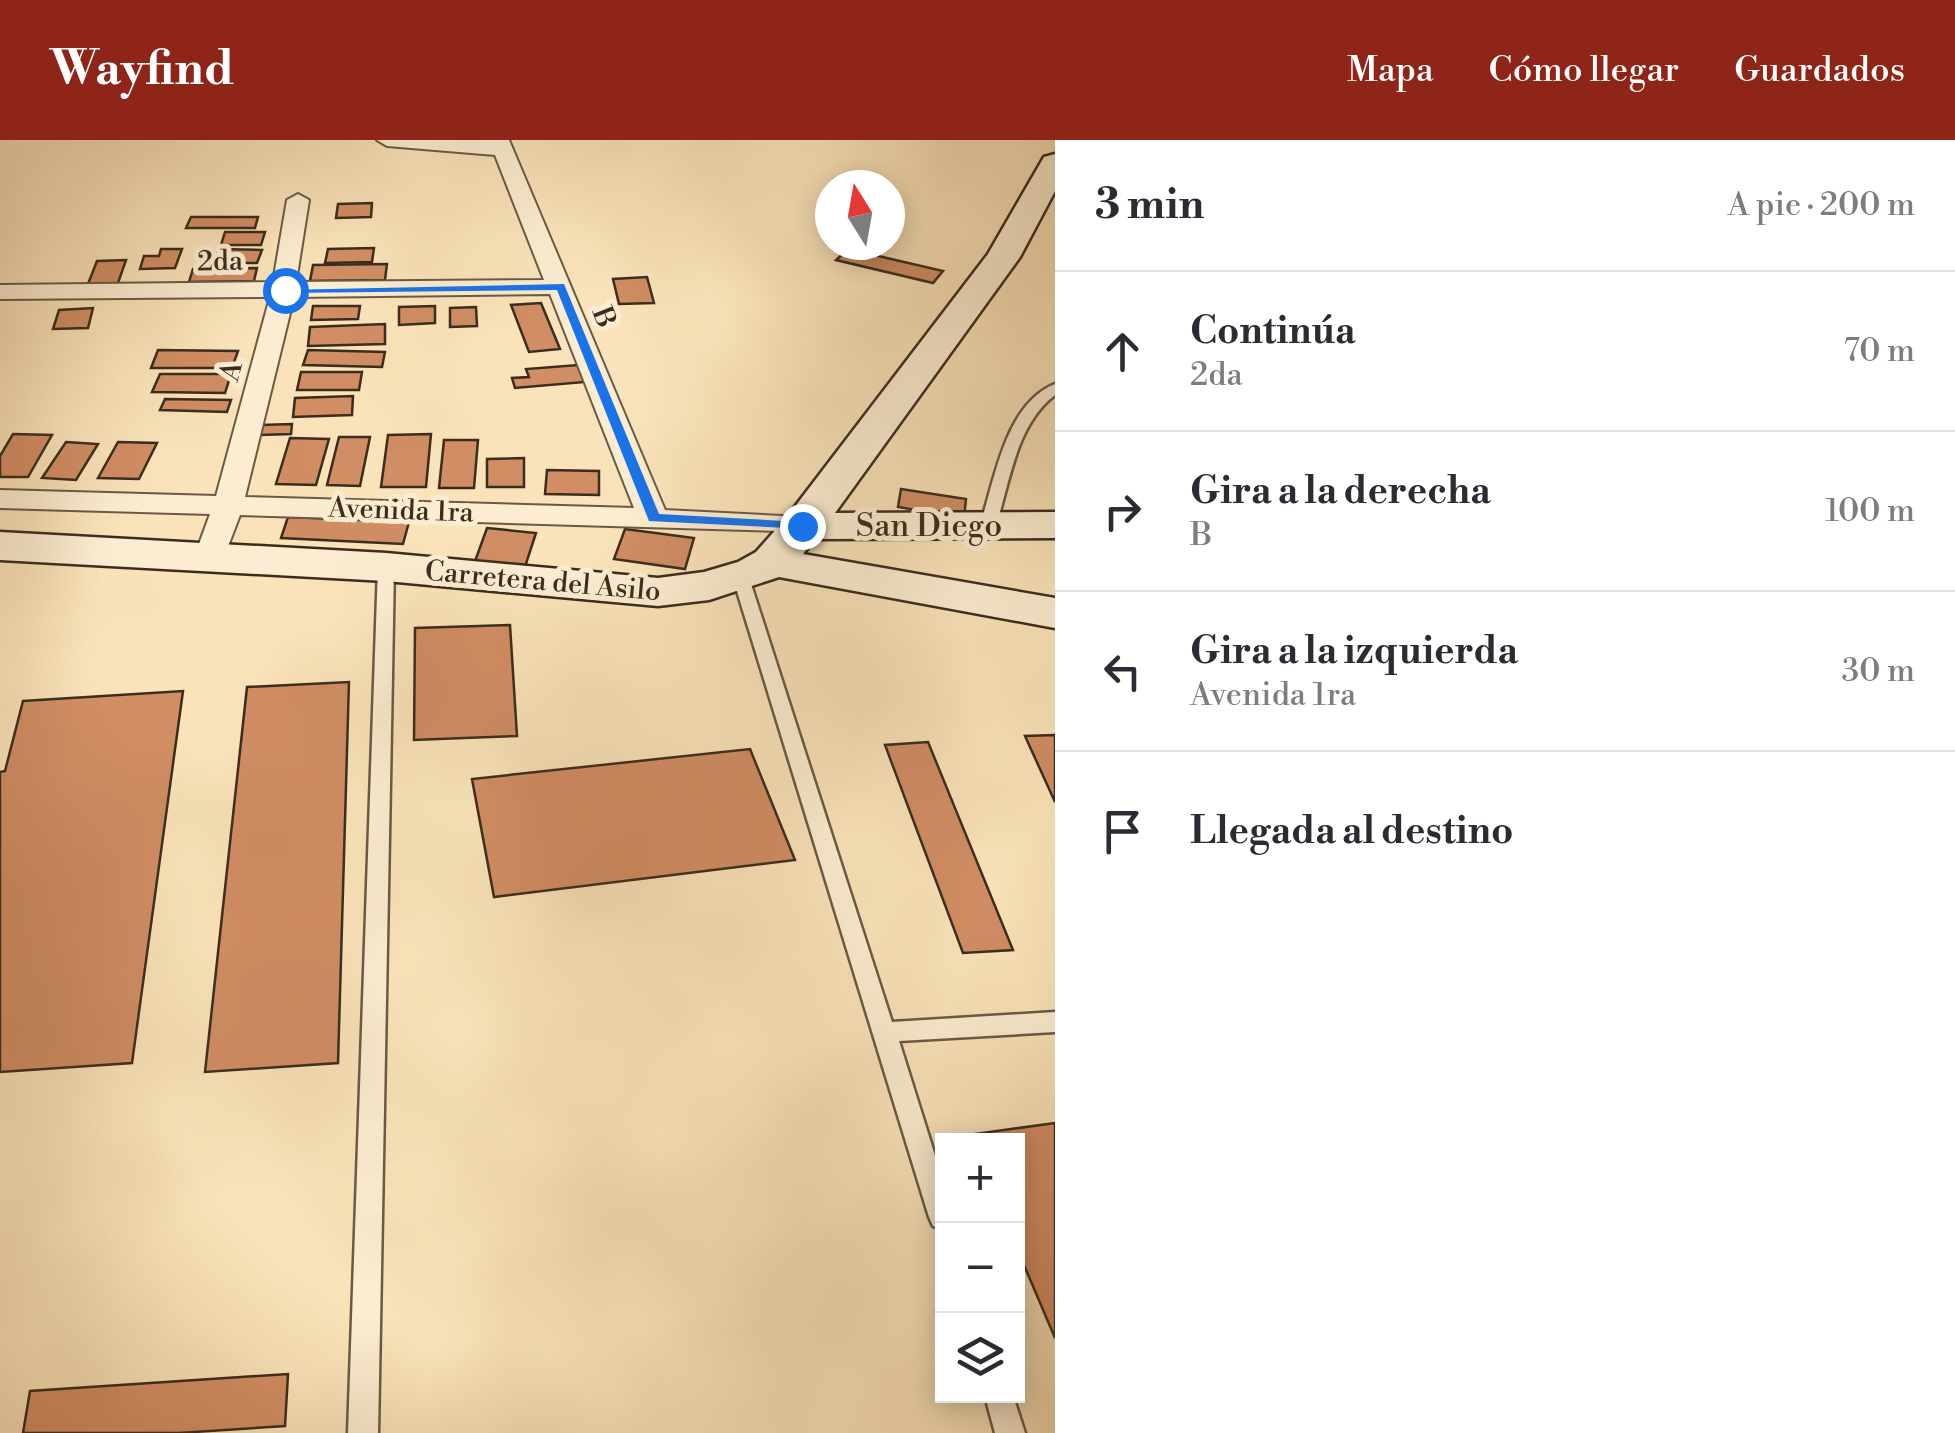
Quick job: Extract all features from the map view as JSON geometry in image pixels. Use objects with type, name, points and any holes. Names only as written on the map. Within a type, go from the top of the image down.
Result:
[{"type":"street","points":[[387,140],[501,145]]},
{"type":"street","name":"B","points":[[501,145],[654,518]]},
{"type":"street","points":[[757,570],[802,526],[1003,257],[1055,163]]},
{"type":"street","name":"A","points":[[211,556],[230,504],[285,290],[298,200]]},
{"type":"street","name":"2da","points":[[0,292],[561,286]]},
{"type":"street","name":"Avenida 1ra","points":[[0,499],[654,518],[802,526]]},
{"type":"street","points":[[729,522],[758,534],[768,548],[757,570]]},
{"type":"street","name":"San Diego","points":[[802,526],[1055,525]]},
{"type":"street","name":"Carretera del Asilo","points":[[0,546],[386,567],[658,592],[757,570],[1055,613]]},
{"type":"lane","points":[[988,525],[1020,430],[1041,396],[1055,388]]},
{"type":"lane","points":[[364,1433],[386,567]]},
{"type":"lane","points":[[757,570],[884,1032],[935,1196]]},
{"type":"lane","points":[[884,1032],[1055,1022]]},
{"type":"lane","points":[[1001,1403],[1010,1433]]},
{"type":"building","points":[[372,203],[371,217],[336,218],[338,204]]},
{"type":"building","points":[[191,217],[258,217],[255,228],[186,228]]},
{"type":"building","points":[[225,232],[265,232],[261,245],[221,245]]},
{"type":"building","points":[[374,248],[372,262],[325,263],[328,249]]},
{"type":"building","points":[[161,249],[182,249],[175,268],[140,269],[144,256],[159,256]]},
{"type":"building","points":[[218,249],[262,250],[257,263],[213,263]]},
{"type":"building","points":[[126,260],[118,283],[88,284],[97,261]]},
{"type":"building","points":[[836,260],[896,260],[943,271],[933,283]]},
{"type":"building","points":[[387,264],[385,280],[310,281],[313,265]]},
{"type":"building","points":[[257,268],[254,281],[189,282],[193,269]]},
{"type":"building","points":[[647,277],[654,303],[619,304],[613,279]]},
{"type":"building","points":[[541,303],[560,349],[529,352],[511,305]]},
{"type":"building","points":[[313,306],[360,306],[358,319],[311,320]]},
{"type":"building","points":[[435,306],[435,323],[399,325],[399,307]]},
{"type":"building","points":[[476,307],[477,326],[450,327],[450,308]]},
{"type":"building","points":[[93,308],[88,328],[53,329],[59,310]]},
{"type":"building","points":[[385,324],[385,344],[308,346],[310,327]]},
{"type":"building","points":[[158,350],[238,351],[232,368],[151,368]]},
{"type":"building","points":[[308,350],[385,352],[382,367],[303,365]]},
{"type":"building","points":[[578,365],[585,382],[515,388],[512,378],[529,377],[526,369]]},
{"type":"building","points":[[301,372],[362,372],[359,390],[297,390]]},
{"type":"building","points":[[160,374],[231,374],[225,393],[152,392]]},
{"type":"building","points":[[353,396],[352,415],[293,417],[295,398]]},
{"type":"building","points":[[165,399],[231,400],[227,412],[160,410]]},
{"type":"building","points":[[292,424],[291,434],[260,435],[261,425]]},
{"type":"building","points":[[13,434],[52,435],[28,477],[0,477],[0,456]]},
{"type":"building","points":[[431,434],[426,487],[381,487],[388,435]]},
{"type":"building","points":[[339,437],[370,437],[360,486],[327,485]]},
{"type":"building","points":[[290,438],[329,439],[316,485],[276,484]]},
{"type":"building","points":[[444,440],[478,440],[474,488],[439,488]]},
{"type":"building","points":[[66,442],[98,444],[76,480],[42,478]]},
{"type":"building","points":[[118,442],[157,443],[139,479],[98,478]]},
{"type":"building","points":[[524,458],[524,487],[487,487],[487,459]]},
{"type":"building","points":[[547,470],[599,471],[599,495],[545,494]]},
{"type":"building","points":[[901,489],[966,499],[964,518],[898,507]]},
{"type":"building","points":[[288,517],[409,522],[403,544],[281,538]]},
{"type":"building","points":[[487,528],[536,533],[524,570],[474,564]]},
{"type":"building","points":[[625,529],[694,538],[685,569],[614,559]]},
{"type":"building","points":[[510,625],[517,736],[414,740],[415,628]]},
{"type":"building","points":[[349,682],[338,1063],[205,1072],[247,687]]},
{"type":"building","points":[[183,691],[132,1063],[0,1072],[0,772],[5,771],[23,701]]},
{"type":"building","points":[[1055,735],[1055,802],[1025,736]]},
{"type":"building","points":[[928,742],[1013,950],[963,953],[885,745]]},
{"type":"building","points":[[750,749],[795,860],[494,897],[472,779]]},
{"type":"building","points":[[1055,1123],[1055,1338],[1025,1267],[1025,1133],[982,1133]]},
{"type":"building","points":[[288,1374],[285,1426],[179,1433],[23,1433],[30,1391]]},
{"type":"route","points":[[285,290],[561,286],[654,518],[802,526]]}]
